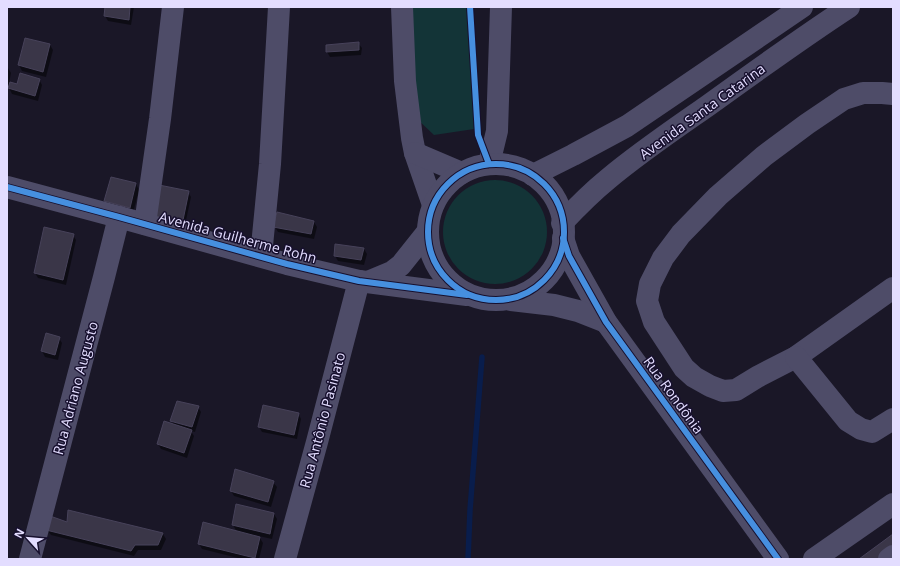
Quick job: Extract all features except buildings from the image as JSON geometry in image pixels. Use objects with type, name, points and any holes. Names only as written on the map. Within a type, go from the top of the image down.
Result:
[{"type":"street","points":[[145,224],[160,119],[173,7]]},
{"type":"street","points":[[261,256],[270,164],[279,7]]},
{"type":"street","points":[[402,7],[405,81],[415,153],[433,205]]},
{"type":"street","points":[[489,164],[497,131],[501,7]]},
{"type":"street","name":"Avenida Santa Catarina","points":[[533,175],[627,126],[802,7]]},
{"type":"street","name":"Avenida Santa Catarina","points":[[562,230],[580,204],[614,174],[746,78],[848,7]]},
{"type":"street","points":[[893,94],[863,93],[844,99],[806,124],[764,156],[718,196],[681,234],[663,258],[650,284],[647,301],[654,322],[684,368],[694,378],[723,391],[736,390],[796,357],[893,288]]},
{"type":"street","points":[[415,153],[462,173]]},
{"type":"street","points":[[509,299],[529,292],[544,280],[556,265],[562,230],[561,213],[558,204],[548,188],[533,175],[518,168],[489,164],[462,173],[445,187],[433,205],[429,218],[428,231],[430,251],[438,269],[450,284],[467,295],[489,301],[509,299],[554,304],[578,311],[606,322]]},
{"type":"street","name":"Avenida Guilherme Rohn","points":[[7,187],[287,264],[363,281],[467,295]]},
{"type":"street","name":"Rua Adriano Augusto","points":[[30,559],[119,217]]},
{"type":"street","name":"Rua Rondônia","points":[[562,230],[569,256],[606,322],[778,559]]},
{"type":"street","points":[[363,281],[392,272],[401,265],[428,231]]},
{"type":"street","name":"Rua Antônio Pasinato","points":[[285,559],[363,281]]},
{"type":"street","points":[[796,357],[848,422],[861,429],[872,432],[893,419]]},
{"type":"street","points":[[814,559],[893,504]]},
{"type":"street","points":[[889,559],[893,556]]},
{"type":"green space","points":[[407,7],[470,7],[474,129],[434,135],[414,116]]},
{"type":"green space","points":[[495,180],[515,184],[524,188],[532,195],[539,203],[543,212],[547,232],[543,252],[539,261],[532,269],[524,276],[515,280],[495,284],[475,280],[466,276],[458,269],[451,261],[447,252],[443,232],[447,212],[451,203],[458,195],[466,188],[475,184]]},
{"type":"waterway","points":[[468,559],[470,510],[482,357]]},
{"type":"cycle path","points":[[470,7],[478,135],[489,164]]},
{"type":"cycle path","points":[[496,164],[522,169],[544,184],[559,206],[564,232],[559,258],[544,280],[522,295],[496,300],[470,295],[448,280],[433,258],[428,232],[433,206],[448,184],[470,169],[496,164]]},
{"type":"cycle path","points":[[7,187],[287,264],[359,281],[467,295]]},
{"type":"cycle path","points":[[563,238],[569,256],[606,322],[778,559]]}]
